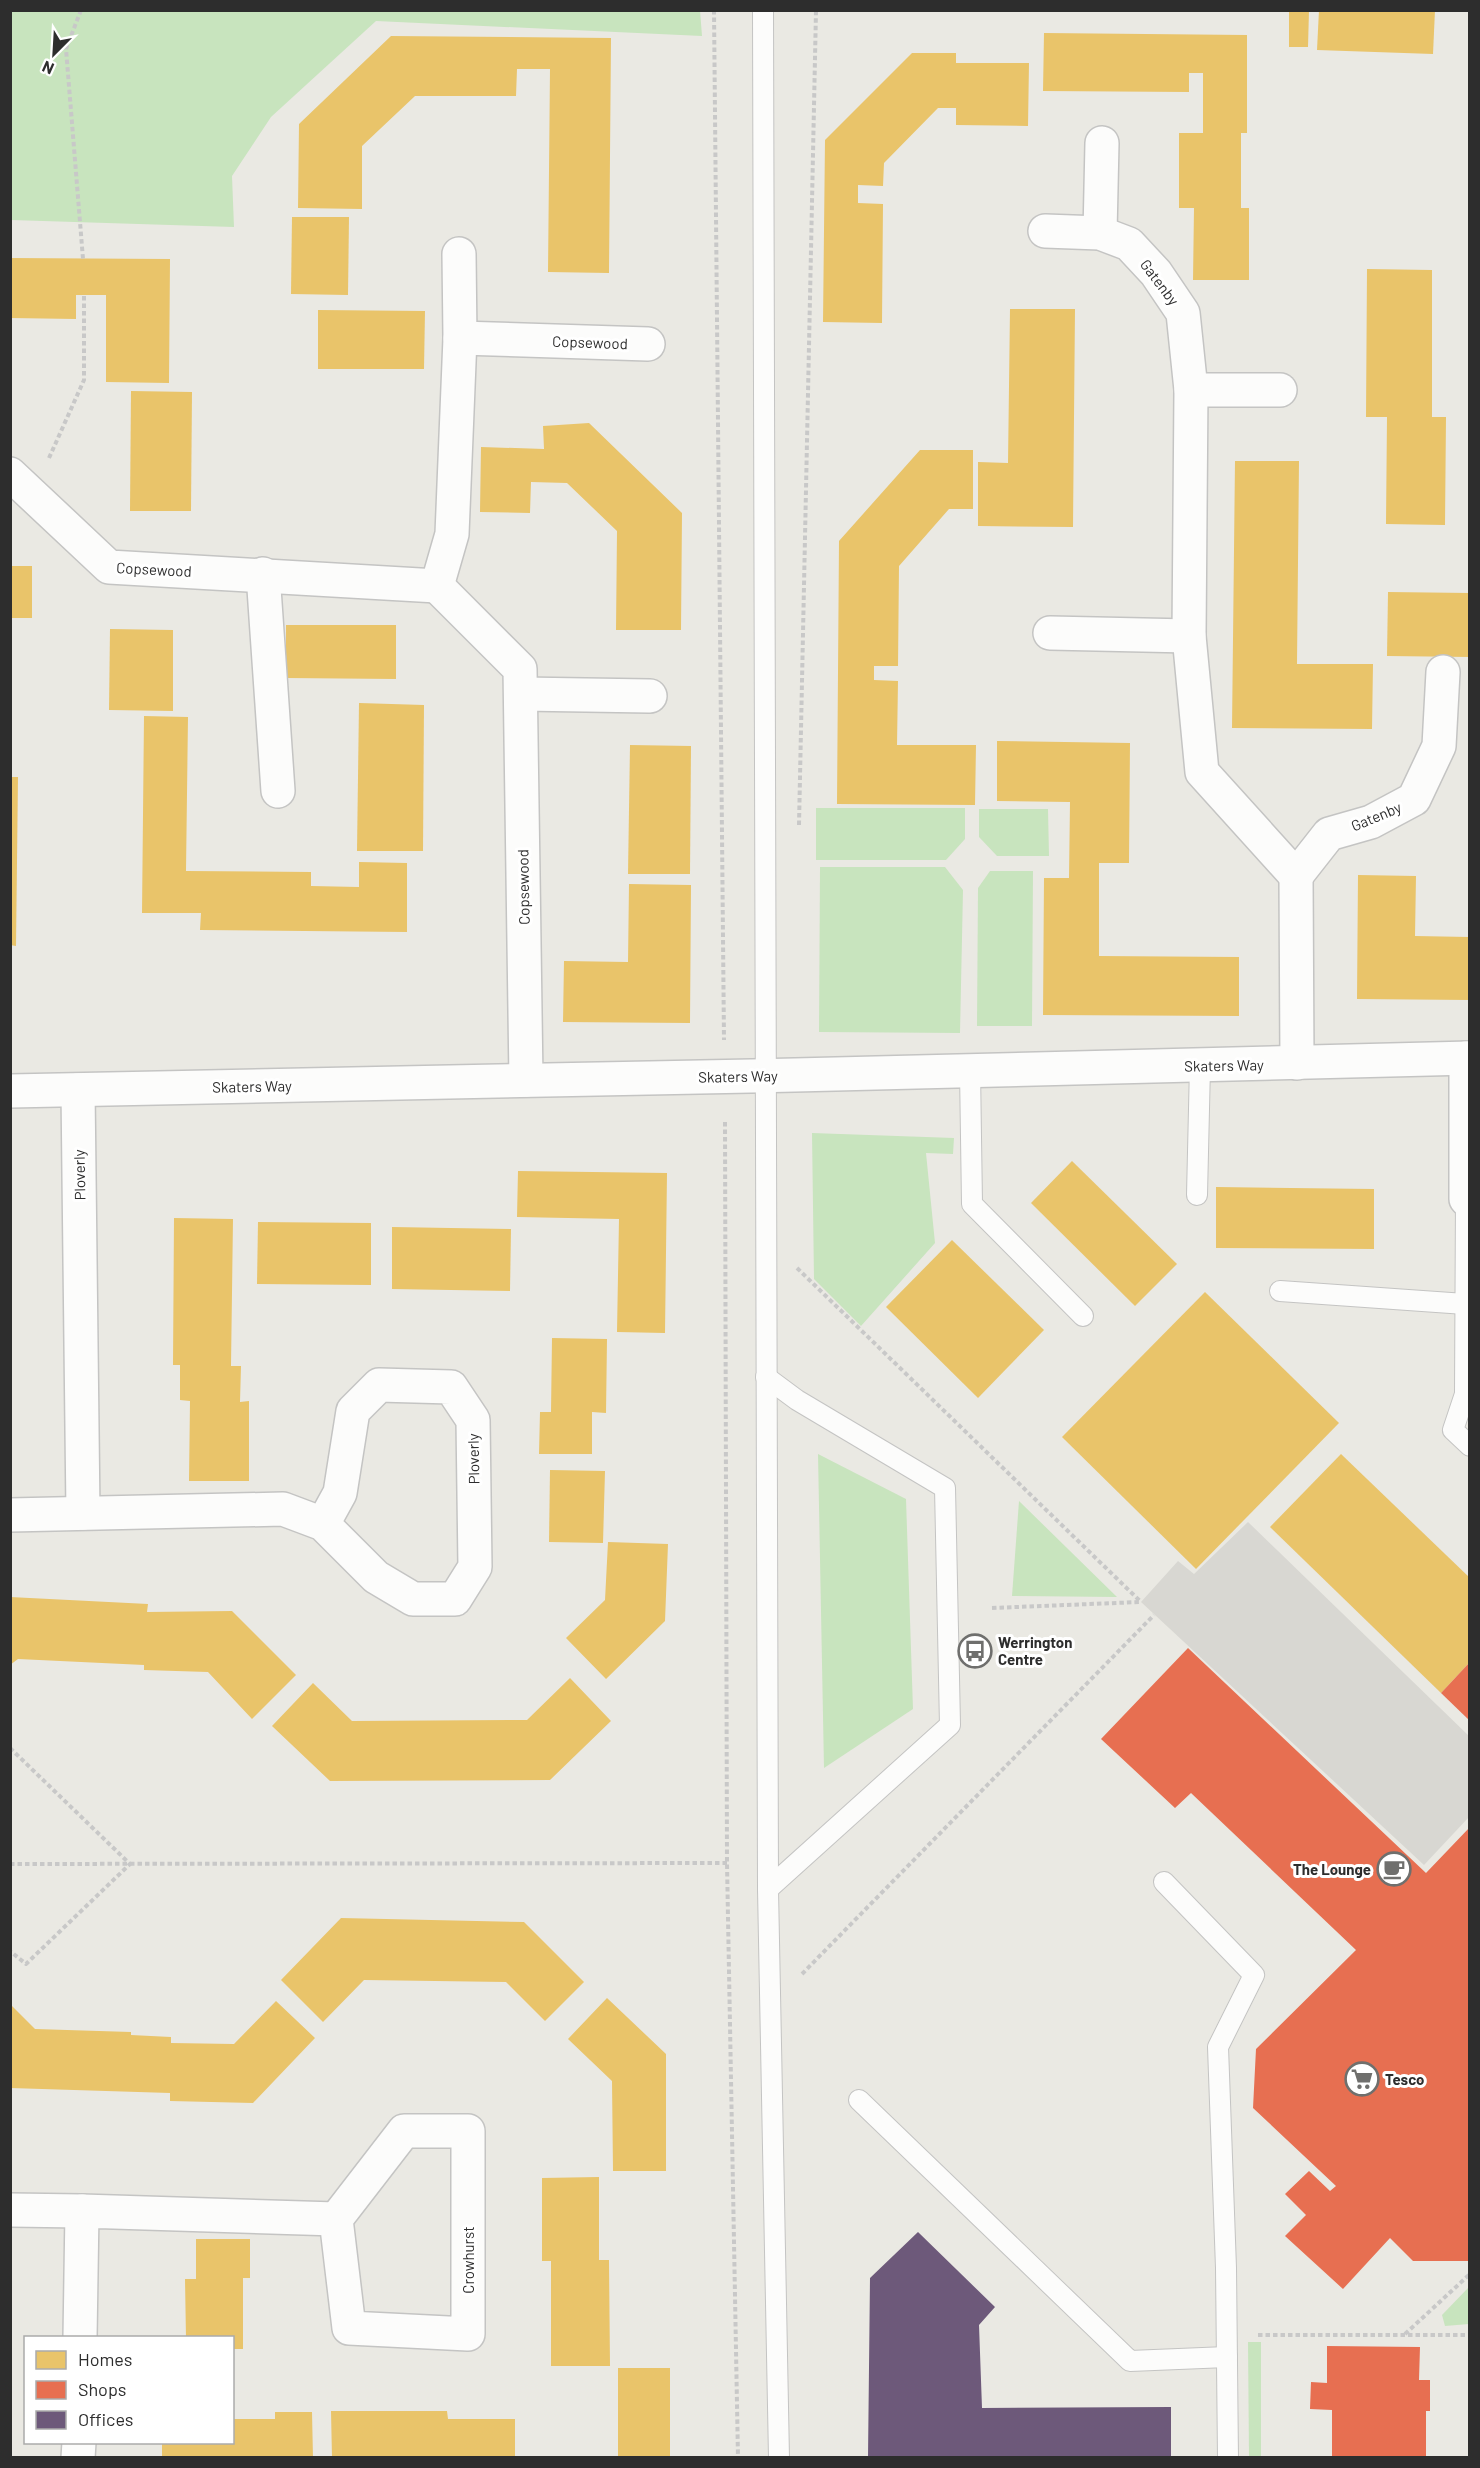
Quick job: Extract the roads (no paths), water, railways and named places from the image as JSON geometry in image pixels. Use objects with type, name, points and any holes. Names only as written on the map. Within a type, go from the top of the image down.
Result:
[{"type":"street","points":[[1100,233],[1102,143]]},
{"type":"street","name":"Gatenby","points":[[1045,231],[1100,233],[1129,244],[1156,273],[1183,313],[1191,390],[1189,636],[1202,772],[1296,876],[1329,834],[1371,822],[1414,799],[1439,746],[1443,672]]},
{"type":"street","points":[[437,586],[452,534],[460,338],[459,254]]},
{"type":"street","name":"Copsewood","points":[[460,338],[648,344]]},
{"type":"street","points":[[1191,390],[1280,390]]},
{"type":"street","name":"Copsewood","points":[[22,485],[109,567],[263,574],[437,586],[520,669],[526,1080]]},
{"type":"street","points":[[263,574],[278,791]]},
{"type":"street","points":[[1050,633],[1189,636]]},
{"type":"street","points":[[521,694],[650,696]]},
{"type":"street","points":[[1296,876],[1297,1063]]},
{"type":"street","name":"Skaters Way","points":[[10,1091],[1200,1066],[1468,1058],[1468,1201]]},
{"type":"street","name":"Ploverly","points":[[78,1090],[83,1513]]},
{"type":"street","name":"Ploverly","points":[[10,1515],[283,1509],[323,1524],[376,1577],[413,1599],[455,1599],[475,1567],[473,1420],[451,1387],[380,1385],[352,1411],[340,1493],[323,1524]]},
{"type":"street","name":"Crowhurst","points":[[404,2131],[468,2131],[468,2334],[350,2328],[336,2218],[404,2131]]},
{"type":"street","points":[[10,2210],[336,2218]]},
{"type":"street","points":[[80,2336],[82,2211]]},
{"type":"lane","points":[[763,10],[768,1889],[779,2457]]},
{"type":"lane","points":[[1197,1195],[1200,1066]]},
{"type":"lane","points":[[970,1070],[972,1204],[1083,1316]]},
{"type":"lane","points":[[1468,1201],[1465,1394],[1453,1430],[1470,1446]]},
{"type":"lane","points":[[1280,1291],[1465,1304]]},
{"type":"lane","points":[[766,1377],[797,1400],[945,1488],[950,1725],[768,1889]]},
{"type":"lane","points":[[1164,1882],[1254,1975],[1218,2047],[1227,2335],[1228,2457]]},
{"type":"lane","points":[[859,2100],[1130,2361],[1227,2357]]},
{"type":"place","name":"Werrington Centre","points":[[975,1651]]},
{"type":"place","name":"The Lounge","points":[[1394,1869]]},
{"type":"place","name":"Tesco","points":[[1362,2079]]}]
